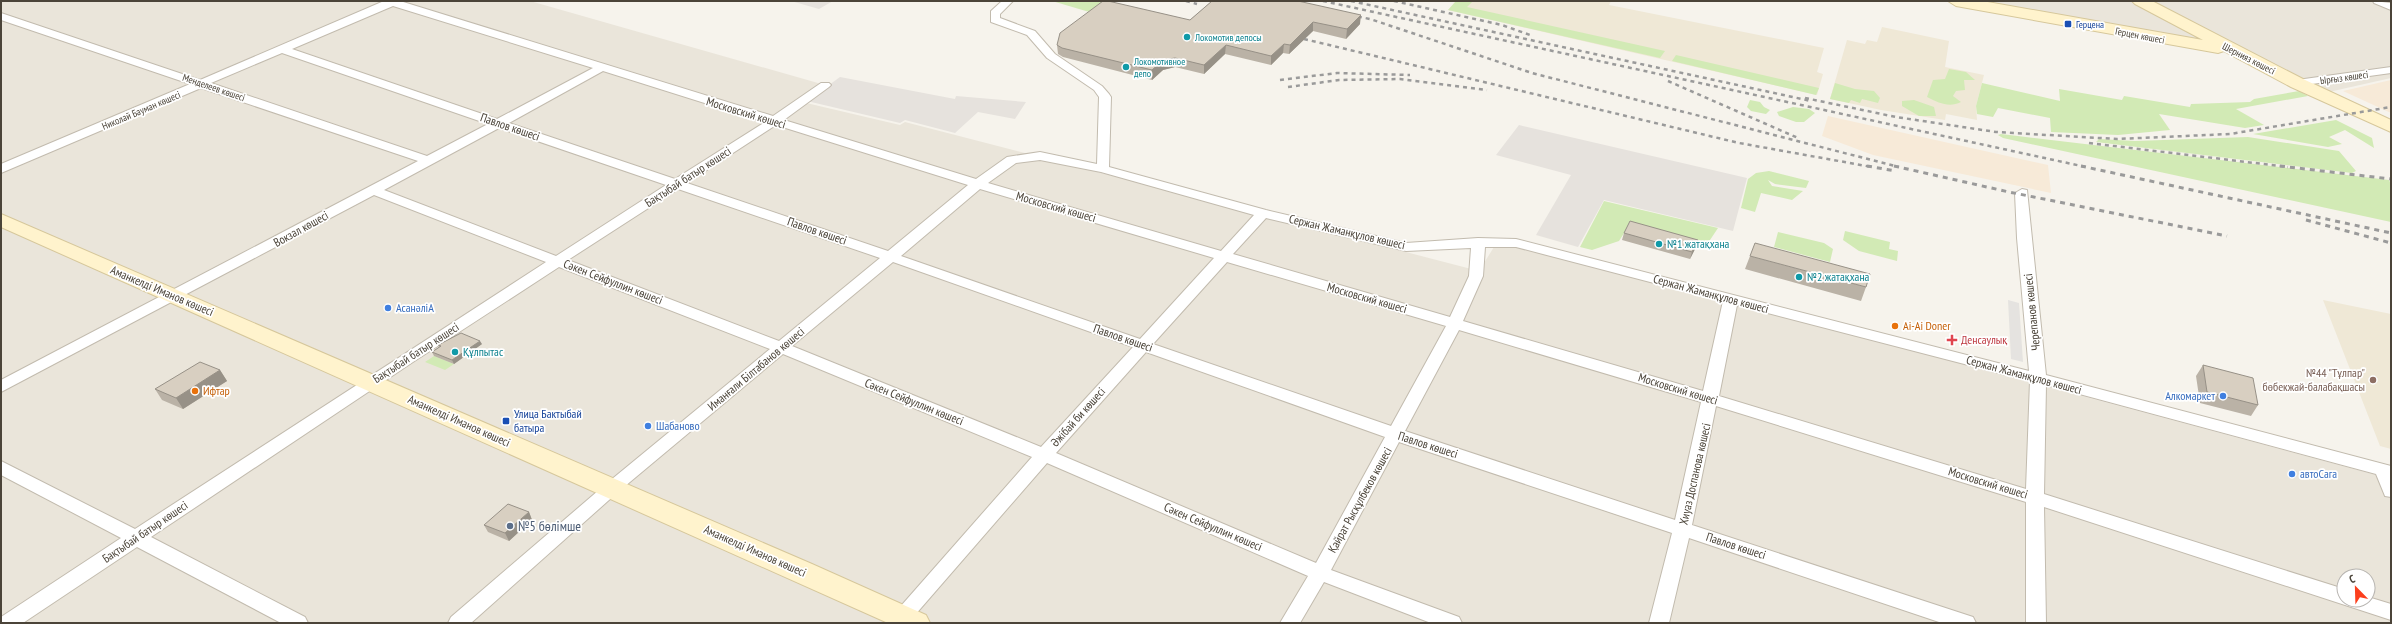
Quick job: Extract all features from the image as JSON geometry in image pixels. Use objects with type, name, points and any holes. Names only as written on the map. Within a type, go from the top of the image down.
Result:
[{"type":"main road","name":"Герцен көшесі","points":[[1956,1],[2201,46],[2231,49]]},
{"type":"main road","name":"Шернияз көшесі","points":[[2140,1],[2297,83],[2358,113],[2391,127]]},
{"type":"main road","name":"Аманкелді Иманов көшесі","points":[[1,220],[169,296],[371,382],[612,488],[905,621]]},
{"type":"street","name":"Николай Бауман көшесі","points":[[1,169],[204,84],[390,1]]},
{"type":"street","name":"Московский көшесі","points":[[390,1],[773,122],[978,184],[1711,399],[2035,498],[2336,594]]},
{"type":"street","points":[[1008,1],[995,14],[995,20],[1031,34],[1051,56],[1098,88],[1105,97],[1104,169]]},
{"type":"street","points":[[2378,1],[2391,7]]},
{"type":"street","name":"Менделеев көшесі","points":[[1,16],[426,160]]},
{"type":"street","name":"Павлов көшесі","points":[[281,49],[891,257],[1395,434],[1966,623]]},
{"type":"street","name":"Вокзал көшесі","points":[[1,386],[169,296],[227,269],[426,160],[600,68]]},
{"type":"street","name":"Ырғыз көшесі","points":[[2297,83],[2391,70]]},
{"type":"street","name":"Бақтыбай батыр көшесі","points":[[8,623],[371,382],[773,122],[825,85]]},
{"type":"street","name":"Сержан Жаманқұлов көшесі","points":[[1025,157],[1040,156],[1104,169],[1263,213],[1406,247],[1478,242],[1516,243],[1731,300],[2038,378],[2388,471]]},
{"type":"street","name":"Иманғали Білтабанов көшесі","points":[[458,623],[612,488],[978,184],[1012,160],[1025,157]]},
{"type":"street","name":"Сәкен Сейфуллин көшесі","points":[[373,190],[558,260],[782,348],[1044,455],[1320,573],[1452,623]]},
{"type":"street","name":"Черепанов көшесі","points":[[2022,193],[2024,238],[2038,378],[2035,498],[2036,623]]},
{"type":"street","name":"Әжібай би көшесі","points":[[905,621],[1044,455],[1263,213]]},
{"type":"street","name":"Қайрат Рысқұлбеков көшесі","points":[[1290,623],[1320,573],[1454,323],[1476,276],[1478,242]]},
{"type":"street","name":"Хиуаз Доспанова көшесі","points":[[1659,623],[1711,399],[1731,300]]},
{"type":"street","points":[[1,467],[134,539],[298,623]]},
{"type":"street","points":[[2388,471],[2391,492]]},
{"type":"street","points":[[2376,607],[2391,612]]},
{"type":"shaded area","points":[[1,1],[530,1],[825,85],[802,102],[900,125],[905,122],[1479,271],[1499,239],[2391,479],[2391,623],[1,623]]},
{"type":"shaded area","points":[[791,1],[833,1],[819,9]]},
{"type":"shaded area","points":[[1456,1],[1611,1],[1609,5],[1824,48],[1817,72],[1823,74],[1817,95],[1448,10]]},
{"type":"shaded area","points":[[1956,1],[2391,1],[2391,78],[2320,94],[2231,49]]},
{"type":"shaded area","points":[[1882,27],[1949,41],[1945,67],[1984,75],[1976,106],[1977,120],[1946,114],[1945,120],[1881,110],[1830,99],[1847,40],[1865,44],[1867,40],[1877,42]]},
{"type":"shaded area","points":[[840,77],[955,99],[956,96],[1026,102],[1015,119],[978,112],[955,133],[905,120],[900,123],[807,101]]},
{"type":"shaded area","points":[[2391,80],[2391,113],[2343,91]]},
{"type":"shaded area","points":[[1828,116],[2048,165],[2051,193],[1873,155],[1822,136]]},
{"type":"shaded area","points":[[1519,125],[1747,178],[1733,231],[1604,200],[1578,247],[1536,235],[1571,175],[1496,155]]},
{"type":"shaded area","points":[[2008,300],[2019,303],[2023,362],[2011,359]]},
{"type":"shaded area","name":"№44 \"Тұлпар\" бөбекжай-балабақшасы","points":[[2323,300],[2391,314],[2391,449],[2380,446]]},
{"type":"green space","points":[[1052,1],[1116,1],[1096,14]]},
{"type":"green space","points":[[1456,1],[1473,1],[1467,7],[1665,51],[1660,58],[1448,10]]},
{"type":"green space","points":[[1676,55],[1819,88],[1816,95],[1672,61]]},
{"type":"green space","points":[[1949,69],[1966,72],[1975,80],[1964,80],[1965,90],[1956,91],[1953,96],[1961,102],[1952,105],[1940,103],[1927,97],[1933,80],[1945,79]]},
{"type":"green space","points":[[1835,83],[1855,89],[1874,91],[1880,98],[1878,103],[1862,99],[1860,103],[1851,100],[1849,103],[1830,99]]},
{"type":"green space","points":[[1982,83],[2060,101],[2059,89],[2122,100],[2124,96],[2190,107],[2191,104],[2250,102],[2254,99],[2299,91],[2308,96],[2236,109],[2264,125],[2245,128],[2159,114],[2170,130],[2118,135],[2051,132],[2050,118],[1998,108],[1993,117],[1977,114],[1976,106]]},
{"type":"green space","points":[[1750,100],[1760,102],[1764,107],[1770,110],[1766,114],[1751,111],[1747,107]]},
{"type":"green space","points":[[1914,100],[1934,107],[1936,116],[1919,116],[1902,106],[1902,101]]},
{"type":"green space","points":[[1793,107],[1809,109],[1815,113],[1804,122],[1796,122],[1779,116],[1777,112]]},
{"type":"green space","points":[[2336,120],[2372,138],[2374,148],[2345,130],[2329,137],[2342,144],[2328,147],[2253,134]]},
{"type":"green space","points":[[2001,134],[2389,180],[2391,184],[2391,222],[2003,138],[1998,135]]},
{"type":"green space","points":[[2248,137],[2339,151],[2356,171],[2352,173],[2096,142],[2099,139],[2135,141]]},
{"type":"green space","points":[[1769,171],[1809,181],[1806,188],[1775,184],[1768,180],[1772,186],[1803,191],[1792,200],[1761,193],[1755,212],[1741,208],[1748,179],[1756,173]]},
{"type":"green space","points":[[1604,201],[1718,228],[1706,246],[1698,246],[1628,227],[1619,241],[1592,250],[1580,247]]},
{"type":"green space","points":[[1845,231],[1890,242],[1889,249],[1898,251],[1897,261],[1859,251],[1843,240]]},
{"type":"green space","points":[[1778,232],[1824,243],[1833,249],[1830,262],[1774,247]]},
{"type":"green space","points":[[434,356],[454,364],[445,370],[425,362]]},
{"type":"building","name":"Локомотив депосы","points":[[1103,1],[1190,20],[1212,1],[1298,1],[1361,15],[1347,29],[1313,22],[1290,45],[1284,44],[1271,56],[1226,45],[1204,65],[1175,58],[1163,60],[1152,70],[1062,48],[1057,45],[1060,33]]},
{"type":"building","points":[[1630,221],[1698,240],[1692,252],[1624,233]]},
{"type":"building","points":[[1755,243],[1870,274],[1866,287],[1750,256]]},
{"type":"building","name":"Құлпытас","points":[[461,333],[480,341],[452,360],[432,352],[441,346],[438,345]]},
{"type":"building","points":[[200,362],[220,370],[176,398],[155,389]]},
{"type":"building","points":[[2203,365],[2253,378],[2258,405],[2207,392]]},
{"type":"building","points":[[508,504],[529,512],[505,533],[484,525]]},
{"type":"railway","points":[[1186,1],[1197,4]]},
{"type":"railway","points":[[1323,1],[2086,167]]},
{"type":"railway","points":[[1351,1],[1811,101]]},
{"type":"railway","points":[[1394,1],[1502,25],[1530,35]]},
{"type":"railway","points":[[1350,15],[1370,19],[1532,73],[1899,167]]},
{"type":"railway","points":[[1304,39],[1739,143],[1872,167]]},
{"type":"railway","points":[[1280,80],[1337,73],[1410,75]]},
{"type":"railway","points":[[1288,87],[1339,80],[1400,79],[1487,90]]},
{"type":"railway","points":[[1668,81],[1798,138]]},
{"type":"railway","points":[[1805,98],[1896,117],[1996,132],[2117,139],[2230,134],[2391,107]]},
{"type":"railway","points":[[2089,143],[2288,167]]},
{"type":"railway","points":[[1867,166],[1896,171]]},
{"type":"railway","points":[[1894,166],[2009,192],[2227,236]]},
{"type":"railway","points":[[2081,166],[2391,233]]},
{"type":"railway","points":[[2280,166],[2391,179]]},
{"type":"railway","points":[[2306,220],[2391,243]]},
{"type":"place","name":"Герцена","points":[[2068,24]]},
{"type":"place","name":"Локомотив депосы","points":[[1187,37]]},
{"type":"place","name":"Локомотивное депо","points":[[1126,67]]},
{"type":"place","name":"№1 жатақхана","points":[[1659,244]]},
{"type":"place","name":"№2 жатақхана","points":[[1799,277]]},
{"type":"place","name":"АсанәліА","points":[[388,308]]},
{"type":"place","name":"Ai-Ai Doner","points":[[1895,326]]},
{"type":"place","name":"Денсаулық","points":[[1952,340]]},
{"type":"place","name":"Құлпытас","points":[[455,352]]},
{"type":"place","name":"№44 \"Тұлпар\" бөбекжай-балабақшасы","points":[[2373,380]]},
{"type":"place","name":"Ифтар","points":[[195,391]]},
{"type":"place","name":"Алкомаркет","points":[[2223,396]]},
{"type":"place","name":"Улица Бактыбай батыра","points":[[506,421]]},
{"type":"place","name":"Шабаново","points":[[648,426]]},
{"type":"place","name":"автоСага","points":[[2292,474]]},
{"type":"place","name":"№5 бөлімше","points":[[510,526]]}]
